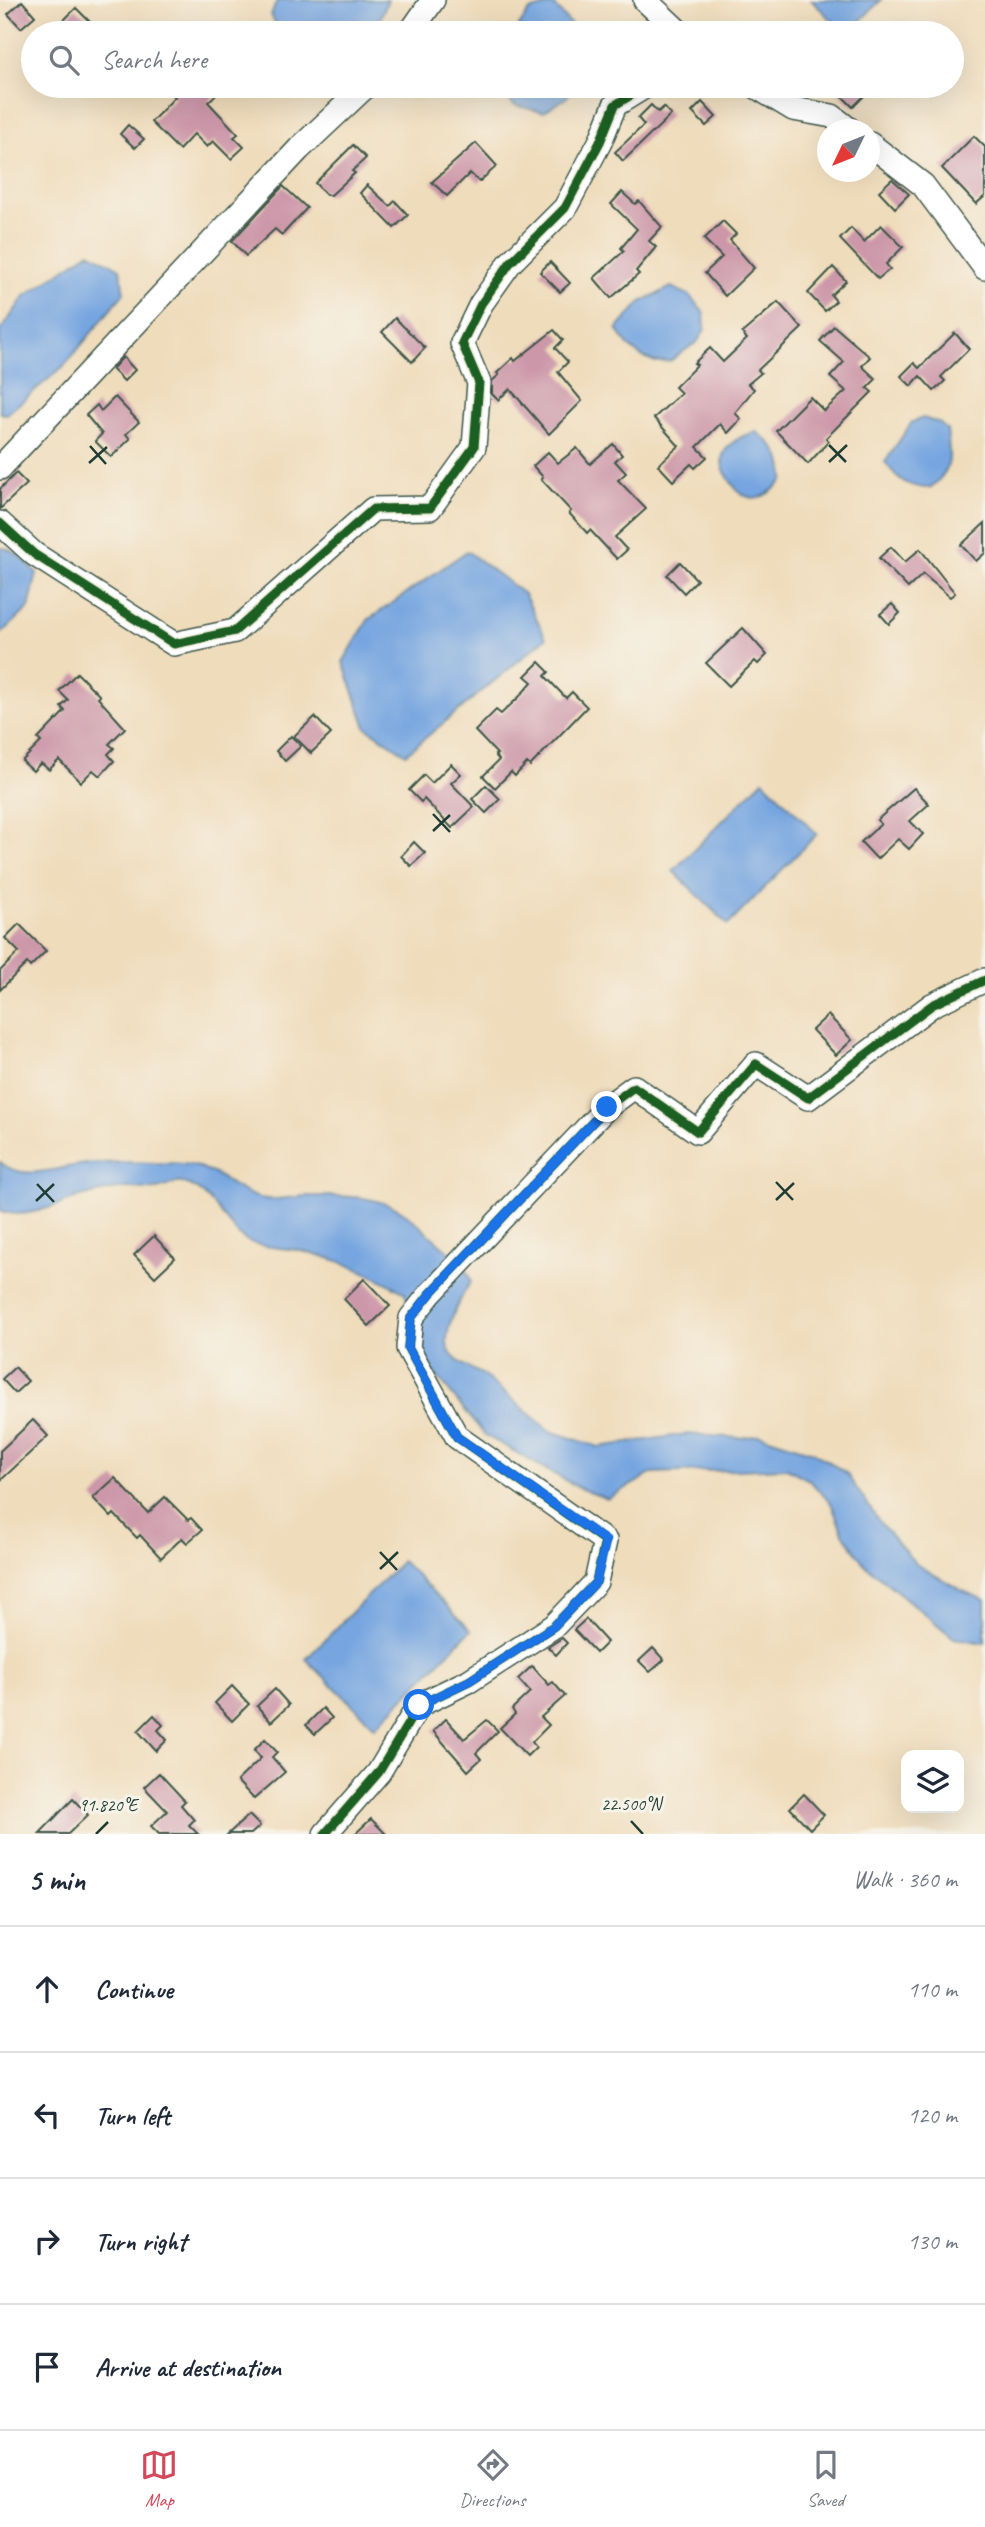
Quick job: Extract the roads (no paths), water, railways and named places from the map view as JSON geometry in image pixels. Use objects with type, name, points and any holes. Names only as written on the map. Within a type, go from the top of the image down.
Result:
[{"type":"street","points":[[419,21],[433,0]]},
{"type":"street","points":[[645,0],[667,21]]},
{"type":"street","points":[[0,468],[299,149],[353,98]]},
{"type":"street","points":[[0,523],[33,554],[174,644],[235,631],[373,509],[430,508],[474,447],[479,383],[462,343],[481,303],[510,263],[565,208],[600,142],[615,105],[626,98]]},
{"type":"street","points":[[775,98],[793,109],[835,119]]},
{"type":"street","points":[[880,152],[923,185],[985,268]]},
{"type":"street","points":[[325,1834],[379,1772],[419,1705],[469,1681],[554,1626],[596,1582],[606,1541],[457,1437],[408,1348],[411,1318],[430,1294],[607,1107],[634,1087],[698,1132],[756,1064],[808,1098],[932,1005],[985,980]]},
{"type":"water","points":[[277,0],[388,0],[379,21],[274,21],[271,16]]},
{"type":"water","points":[[811,0],[881,0],[860,21],[833,21]]},
{"type":"water","points":[[553,4],[568,21],[522,21],[529,11]]},
{"type":"water","points":[[508,98],[566,98],[543,112],[514,105]]},
{"type":"water","points":[[90,252],[120,269],[124,293],[65,365],[7,414],[0,413],[0,331],[25,296]]},
{"type":"water","points":[[671,287],[689,295],[704,313],[705,329],[698,341],[670,361],[655,362],[629,347],[617,329],[641,302]]},
{"type":"water","points":[[923,418],[939,423],[947,430],[949,448],[947,468],[930,488],[904,482],[885,462],[912,422]]},
{"type":"water","points":[[757,432],[777,452],[784,479],[765,495],[751,497],[744,495],[731,482],[722,460],[732,443]]},
{"type":"water","points":[[0,548],[15,553],[37,573],[29,608],[0,635]]},
{"type":"water","points":[[467,551],[524,594],[546,638],[406,754],[366,727],[343,662],[368,620]]},
{"type":"water","points":[[763,780],[817,834],[728,925],[673,871]]},
{"type":"water","points":[[0,1162],[9,1168],[31,1172],[104,1163],[187,1164],[211,1172],[260,1198],[346,1196],[395,1207],[453,1255],[469,1276],[471,1282],[459,1302],[447,1335],[451,1353],[460,1362],[482,1374],[550,1431],[599,1447],[687,1434],[740,1438],[760,1435],[813,1452],[846,1473],[881,1524],[916,1564],[963,1591],[985,1600],[985,1643],[954,1638],[865,1565],[843,1533],[831,1503],[809,1480],[787,1468],[653,1473],[607,1499],[579,1488],[485,1435],[431,1369],[420,1345],[422,1315],[410,1309],[405,1293],[393,1286],[328,1258],[258,1245],[244,1239],[205,1196],[186,1184],[176,1183],[156,1189],[124,1188],[87,1195],[38,1211],[8,1213],[0,1210]]},
{"type":"water","points":[[402,1561],[471,1630],[375,1727],[306,1659]]}]
